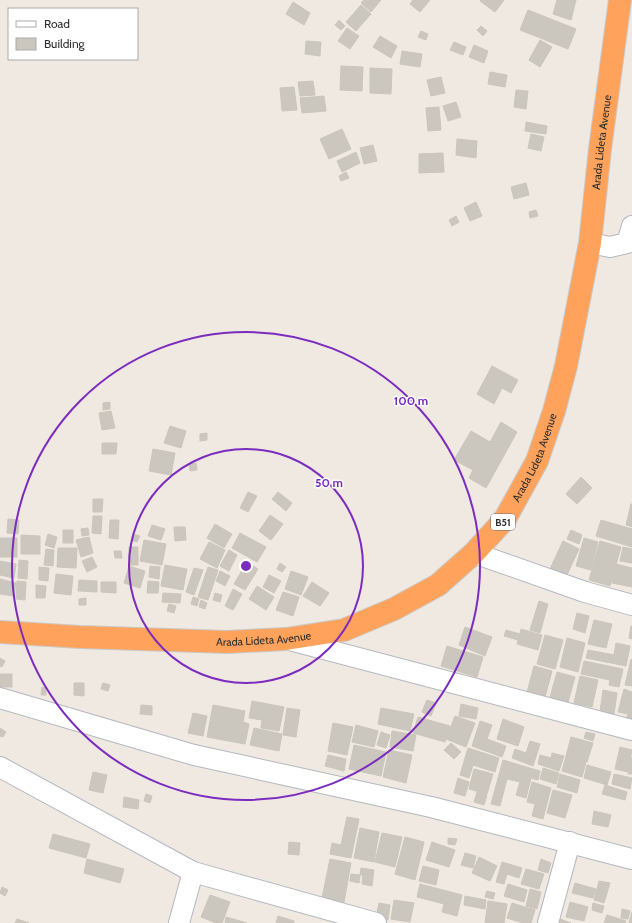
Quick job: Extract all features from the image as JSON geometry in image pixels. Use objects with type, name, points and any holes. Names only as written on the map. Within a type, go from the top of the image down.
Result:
[{"type":"highway","name":"Arada Lideta Avenue","points":[[0,632],[80,637],[227,642],[286,640],[344,630],[394,608],[438,585],[474,553],[505,519],[537,461],[554,411],[566,366],[590,243],[600,149],[620,0]]},
{"type":"street","points":[[590,243],[610,247],[627,243],[632,226]]},
{"type":"street","points":[[474,553],[585,592],[632,605]]},
{"type":"street","points":[[286,640],[632,730]]},
{"type":"street","points":[[0,698],[194,755],[431,807],[632,859]]},
{"type":"street","points":[[0,766],[193,872],[376,923]]},
{"type":"street","points":[[548,923],[570,842]]},
{"type":"street","points":[[179,923],[193,872]]},
{"type":"building","points":[[364,0],[381,0],[371,12],[361,3]]},
{"type":"building","points":[[413,0],[430,0],[420,12],[410,4]]},
{"type":"building","points":[[504,0],[495,12],[480,1]]},
{"type":"building","points":[[557,0],[576,0],[571,20],[553,14]]},
{"type":"building","points":[[293,2],[310,13],[304,25],[286,14]]},
{"type":"building","points":[[361,5],[371,14],[356,31],[346,22]]},
{"type":"building","points":[[528,10],[576,29],[568,49],[520,30]]},
{"type":"building","points":[[339,20],[345,26],[341,30],[335,25]]},
{"type":"building","points":[[481,26],[487,31],[483,36],[477,30]]},
{"type":"building","points":[[347,28],[359,36],[350,49],[338,41]]},
{"type":"building","points":[[421,31],[428,34],[426,40],[418,37]]},
{"type":"building","points":[[380,36],[397,46],[391,58],[373,47]]},
{"type":"building","points":[[540,40],[552,47],[540,67],[529,60]]},
{"type":"building","points":[[306,41],[321,42],[320,56],[305,54]]},
{"type":"building","points":[[454,42],[466,47],[463,55],[450,50]]},
{"type":"building","points":[[474,45],[488,51],[484,63],[469,57]]},
{"type":"building","points":[[402,51],[422,54],[420,67],[400,64]]},
{"type":"building","points":[[341,66],[363,67],[362,91],[340,90]]},
{"type":"building","points":[[370,68],[392,69],[391,94],[370,93]]},
{"type":"building","points":[[490,72],[507,75],[505,87],[488,84]]},
{"type":"building","points":[[441,77],[445,93],[431,96],[427,80]]},
{"type":"building","points":[[313,81],[315,95],[300,96],[298,82]]},
{"type":"building","points":[[294,87],[297,110],[282,111],[280,88]]},
{"type":"building","points":[[516,90],[528,91],[526,109],[514,107]]},
{"type":"building","points":[[324,96],[326,111],[302,113],[300,98]]},
{"type":"building","points":[[456,102],[461,117],[448,121],[443,106]]},
{"type":"building","points":[[439,107],[441,130],[428,131],[426,108]]},
{"type":"building","points":[[526,122],[547,126],[546,134],[525,131]]},
{"type":"building","points":[[342,129],[351,149],[329,159],[320,139]]},
{"type":"building","points":[[531,134],[544,137],[541,151],[528,148]]},
{"type":"building","points":[[457,139],[477,141],[476,158],[456,155]]},
{"type":"building","points":[[373,145],[377,161],[364,164],[360,148]]},
{"type":"building","points":[[356,152],[360,163],[342,172],[337,161]]},
{"type":"building","points":[[443,153],[444,172],[419,173],[419,154]]},
{"type":"building","points":[[346,172],[349,178],[341,181],[339,176]]},
{"type":"building","points":[[526,183],[529,195],[514,199],[511,187]]},
{"type":"building","points":[[476,202],[482,216],[470,221],[464,208]]},
{"type":"building","points":[[536,210],[538,216],[530,218],[529,212]]},
{"type":"building","points":[[456,216],[459,222],[452,226],[449,220]]},
{"type":"building","points":[[492,366],[518,380],[511,393],[502,388],[494,404],[477,394]]},
{"type":"building","points":[[110,402],[110,409],[103,410],[103,403]]},
{"type":"building","points":[[111,411],[115,428],[102,430],[99,413]]},
{"type":"building","points":[[501,422],[517,432],[486,488],[469,478],[473,470],[454,460],[471,431],[490,442]]},
{"type":"building","points":[[170,426],[186,431],[181,448],[164,443]]},
{"type":"building","points":[[207,433],[207,440],[200,441],[200,434]]},
{"type":"building","points":[[102,443],[117,443],[116,454],[102,454]]},
{"type":"building","points":[[153,449],[175,453],[171,475],[149,471]]},
{"type":"building","points":[[196,463],[197,470],[190,471],[189,464]]},
{"type":"building","points":[[581,477],[592,488],[577,504],[566,494]]},
{"type":"building","points":[[248,492],[257,496],[248,512],[240,508]]},
{"type":"building","points":[[278,492],[292,503],[286,511],[272,499]]},
{"type":"building","points":[[93,499],[103,499],[102,512],[93,512]]},
{"type":"building","points":[[632,504],[632,527],[626,525]]},
{"type":"building","points":[[270,515],[283,524],[271,540],[259,531]]},
{"type":"building","points":[[93,516],[102,516],[101,534],[92,533]]},
{"type":"building","points":[[8,519],[19,520],[18,534],[7,533]]},
{"type":"building","points":[[110,520],[119,520],[118,539],[109,538]]},
{"type":"building","points":[[601,520],[632,529],[632,547],[596,536]]},
{"type":"building","points":[[215,524],[232,534],[224,548],[207,538]]},
{"type":"building","points":[[152,525],[165,529],[161,540],[148,536]]},
{"type":"building","points":[[174,527],[185,527],[186,540],[175,541]]},
{"type":"building","points":[[88,528],[89,535],[82,536],[81,529]]},
{"type":"building","points":[[63,530],[73,530],[73,543],[63,543]]},
{"type":"building","points":[[571,530],[582,535],[579,544],[567,539]]},
{"type":"building","points":[[240,533],[266,547],[257,562],[232,548]]},
{"type":"building","points":[[48,534],[57,537],[54,548],[45,545]]},
{"type":"building","points":[[133,534],[140,536],[137,542],[131,540]]},
{"type":"building","points":[[21,535],[40,536],[40,554],[21,554]]},
{"type":"building","points":[[89,537],[93,553],[81,557],[76,540]]},
{"type":"building","points":[[0,538],[17,538],[17,557],[0,557]]},
{"type":"building","points":[[584,538],[598,542],[591,570],[576,566]]},
{"type":"building","points":[[144,540],[166,544],[162,565],[140,561]]},
{"type":"building","points":[[563,541],[579,549],[566,577],[550,569]]},
{"type":"building","points":[[600,541],[621,547],[610,586],[589,580]]},
{"type":"building","points":[[209,542],[225,550],[217,568],[200,559]]},
{"type":"building","points":[[129,547],[138,547],[138,565],[129,565]]},
{"type":"building","points":[[623,547],[632,549],[632,563],[620,561]]},
{"type":"building","points":[[58,548],[77,548],[76,568],[57,567]]},
{"type":"building","points":[[46,549],[54,550],[53,566],[44,565]]},
{"type":"building","points":[[229,550],[237,555],[229,571],[220,566]]},
{"type":"building","points":[[114,551],[121,551],[122,558],[115,558]]},
{"type":"building","points":[[92,557],[97,567],[87,572],[82,561]]},
{"type":"building","points":[[19,560],[28,561],[27,579],[18,578]]},
{"type":"building","points":[[0,561],[16,564],[14,578],[0,575]]},
{"type":"building","points":[[247,562],[258,569],[245,590],[234,584]]},
{"type":"building","points":[[280,563],[286,567],[282,572],[277,569]]},
{"type":"building","points":[[616,564],[632,568],[632,587],[612,583]]},
{"type":"building","points":[[165,565],[187,569],[183,590],[161,586]]},
{"type":"building","points":[[129,566],[145,571],[140,588],[124,583]]},
{"type":"building","points":[[150,566],[160,567],[159,579],[149,577]]},
{"type":"building","points":[[39,567],[49,568],[48,581],[39,580]]},
{"type":"building","points":[[208,567],[218,570],[208,600],[198,597]]},
{"type":"building","points":[[194,568],[203,570],[194,595],[186,592]]},
{"type":"building","points":[[220,571],[230,576],[225,586],[216,581]]},
{"type":"building","points":[[291,571],[308,577],[301,595],[285,589]]},
{"type":"building","points":[[56,574],[73,576],[71,595],[54,593]]},
{"type":"building","points":[[269,575],[281,581],[274,593],[263,587]]},
{"type":"building","points":[[0,579],[16,583],[14,596],[0,594]]},
{"type":"building","points":[[79,580],[97,581],[97,592],[78,591]]},
{"type":"building","points":[[17,581],[26,582],[25,600],[16,599]]},
{"type":"building","points":[[148,581],[159,582],[158,593],[147,593]]},
{"type":"building","points":[[101,582],[116,582],[116,593],[101,592]]},
{"type":"building","points":[[312,582],[329,593],[320,606],[303,596]]},
{"type":"building","points":[[36,585],[46,586],[45,598],[36,598]]},
{"type":"building","points":[[257,586],[274,597],[266,610],[249,599]]},
{"type":"building","points":[[233,589],[242,594],[233,610],[225,606]]},
{"type":"building","points":[[283,592],[299,597],[293,616],[276,610]]},
{"type":"building","points":[[163,593],[181,594],[180,603],[162,602]]},
{"type":"building","points":[[215,593],[222,595],[220,602],[213,600]]},
{"type":"building","points":[[193,597],[199,599],[197,606],[191,604]]},
{"type":"building","points":[[86,598],[86,605],[79,605],[79,599]]},
{"type":"building","points":[[201,600],[207,603],[205,609],[199,607]]},
{"type":"building","points":[[539,601],[548,604],[540,633],[530,630]]},
{"type":"building","points":[[169,604],[176,606],[174,613],[167,611]]},
{"type":"building","points":[[577,613],[589,616],[585,633],[573,629]]},
{"type":"building","points":[[594,620],[612,624],[606,648],[588,644]]},
{"type":"building","points":[[632,626],[632,639],[629,638]]},
{"type":"building","points":[[465,627],[492,637],[485,656],[459,645]]},
{"type":"building","points":[[521,629],[542,635],[538,650],[517,644],[518,640],[504,636],[506,630],[520,634]]},
{"type":"building","points":[[545,635],[563,640],[555,669],[537,664]]},
{"type":"building","points":[[567,638],[585,643],[578,672],[560,667]]},
{"type":"building","points":[[616,643],[630,646],[626,666],[586,658],[588,650],[614,655]]},
{"type":"building","points":[[447,646],[483,657],[477,677],[441,666]]},
{"type":"building","points":[[0,658],[5,661],[2,667],[0,666]]},
{"type":"building","points":[[631,659],[632,660],[632,686],[625,685]]},
{"type":"building","points":[[584,661],[623,669],[619,687],[609,685],[610,680],[581,674]]},
{"type":"building","points":[[534,666],[552,671],[544,701],[526,696]]},
{"type":"building","points":[[557,672],[575,677],[567,706],[549,701]]},
{"type":"building","points":[[0,674],[12,674],[12,687],[0,687]]},
{"type":"building","points":[[580,676],[598,680],[592,707],[574,703]]},
{"type":"building","points":[[74,683],[84,683],[84,696],[74,695]]},
{"type":"building","points":[[103,683],[110,685],[108,691],[101,689]]},
{"type":"building","points":[[42,687],[46,688],[46,695],[41,695]]},
{"type":"building","points":[[624,689],[632,692],[632,721],[626,719],[628,714],[618,712]]},
{"type":"building","points":[[603,690],[617,693],[614,714],[600,712]]},
{"type":"building","points":[[427,700],[436,703],[431,716],[422,712]]},
{"type":"building","points":[[252,701],[284,707],[279,731],[261,728],[262,720],[249,718]]},
{"type":"building","points":[[461,704],[478,708],[476,719],[459,716]]},
{"type":"building","points":[[141,705],[152,706],[152,715],[140,714]]},
{"type":"building","points":[[213,705],[245,711],[243,722],[249,724],[245,744],[207,737]]},
{"type":"building","points":[[287,708],[300,710],[296,737],[283,735]]},
{"type":"building","points":[[381,708],[414,714],[410,731],[378,724]]},
{"type":"building","points":[[193,713],[207,716],[203,736],[188,733]]},
{"type":"building","points":[[455,716],[475,723],[466,747],[446,739]]},
{"type":"building","points":[[418,717],[450,726],[445,742],[413,733]]},
{"type":"building","points":[[503,719],[524,727],[518,746],[497,739]]},
{"type":"building","points":[[480,721],[492,725],[487,739],[506,746],[502,757],[472,746]]},
{"type":"building","points":[[333,723],[353,727],[347,755],[328,751]]},
{"type":"building","points":[[356,725],[378,731],[374,747],[352,742]]},
{"type":"building","points":[[0,728],[6,732],[3,737],[0,736]]},
{"type":"building","points":[[254,728],[282,734],[279,751],[250,745]]},
{"type":"building","points":[[392,731],[416,735],[413,751],[390,747]]},
{"type":"building","points":[[381,732],[390,735],[386,748],[377,745]]},
{"type":"building","points":[[586,732],[595,734],[593,741],[584,738]]},
{"type":"building","points":[[571,737],[593,743],[587,762],[566,756]]},
{"type":"building","points":[[530,741],[540,744],[533,766],[512,758],[515,749],[526,753]]},
{"type":"building","points":[[451,743],[461,752],[454,759],[444,750]]},
{"type":"building","points":[[354,745],[386,752],[381,776],[349,769]]},
{"type":"building","points":[[620,747],[632,750],[628,772],[615,769]]},
{"type":"building","points":[[468,748],[499,758],[495,772],[473,765],[469,778],[460,775]]},
{"type":"building","points":[[389,750],[412,755],[406,783],[383,777]]},
{"type":"building","points":[[552,753],[564,756],[559,771],[538,764],[540,755],[551,758]]},
{"type":"building","points":[[328,755],[346,759],[344,771],[325,766]]},
{"type":"building","points":[[566,756],[586,762],[582,777],[562,771]]},
{"type":"building","points":[[632,757],[632,774],[628,774]]},
{"type":"building","points":[[503,760],[540,771],[538,780],[531,778],[526,798],[516,795],[520,782],[507,779],[500,806],[491,804]]},
{"type":"building","points":[[587,765],[611,772],[607,785],[584,778]]},
{"type":"building","points":[[543,768],[559,773],[556,784],[540,779]]},
{"type":"building","points":[[474,769],[493,774],[487,794],[469,789]]},
{"type":"building","points":[[93,772],[107,775],[103,793],[89,790]]},
{"type":"building","points":[[560,774],[580,780],[577,793],[557,787]]},
{"type":"building","points":[[614,774],[632,778],[630,789],[612,784]]},
{"type":"building","points":[[458,778],[469,782],[465,796],[454,793]]},
{"type":"building","points":[[532,782],[551,788],[543,819],[532,816],[535,804],[527,802]]},
{"type":"building","points":[[605,785],[627,792],[625,800],[602,794]]},
{"type":"building","points":[[553,790],[572,795],[565,818],[547,813]]},
{"type":"building","points":[[477,792],[487,795],[484,805],[474,802]]},
{"type":"building","points":[[146,794],[152,796],[150,803],[144,801]]},
{"type":"building","points":[[124,797],[139,800],[138,809],[123,807]]},
{"type":"building","points":[[594,811],[611,815],[608,827],[592,824]]},
{"type":"building","points":[[347,817],[359,819],[351,858],[330,854],[332,843],[341,845]]},
{"type":"building","points":[[360,828],[379,832],[374,862],[354,858]]},
{"type":"building","points":[[382,833],[402,837],[395,867],[375,862]]},
{"type":"building","points":[[53,834],[90,844],[86,858],[49,848]]},
{"type":"building","points":[[405,837],[424,842],[415,880],[395,874]]},
{"type":"building","points":[[448,838],[457,839],[455,845],[448,844]]},
{"type":"building","points":[[289,842],[300,843],[299,855],[288,854]]},
{"type":"building","points":[[432,842],[455,850],[449,867],[426,860]]},
{"type":"building","points":[[465,853],[476,856],[473,868],[461,865]]},
{"type":"building","points":[[479,857],[497,866],[490,881],[472,873]]},
{"type":"building","points":[[87,859],[124,869],[120,883],[84,873]]},
{"type":"building","points":[[330,859],[351,863],[343,908],[321,903]]},
{"type":"building","points":[[541,859],[551,863],[548,873],[538,870]]},
{"type":"building","points":[[502,862],[522,868],[519,878],[507,874],[504,884],[496,882]]},
{"type":"building","points":[[423,866],[439,870],[436,885],[419,881]]},
{"type":"building","points":[[361,868],[374,870],[372,886],[362,884],[363,875],[360,875]]},
{"type":"building","points":[[526,869],[544,874],[539,889],[521,884]]},
{"type":"building","points":[[351,874],[360,875],[359,883],[350,881]]},
{"type":"building","points":[[599,881],[610,883],[604,903],[594,900]]},
{"type":"building","points":[[575,883],[596,889],[593,898],[572,893]]},
{"type":"building","points":[[420,884],[462,895],[457,916],[442,912],[444,904],[417,897]]},
{"type":"building","points":[[508,884],[527,890],[524,902],[504,896]]},
{"type":"building","points":[[2,887],[8,890],[5,896],[0,893]]},
{"type":"building","points":[[530,889],[541,892],[537,909],[526,906]]},
{"type":"building","points":[[487,891],[495,893],[493,899],[485,897]]},
{"type":"building","points":[[210,895],[230,902],[222,923],[216,923],[201,917]]},
{"type":"building","points":[[465,896],[486,900],[485,909],[464,905]]},
{"type":"building","points":[[394,900],[414,903],[410,922],[391,919]]},
{"type":"building","points":[[488,901],[507,904],[504,923],[485,923]]},
{"type":"building","points":[[570,902],[588,907],[584,921],[566,917]]},
{"type":"building","points":[[379,903],[390,905],[388,920],[376,918]]},
{"type":"building","points":[[512,903],[535,910],[531,923],[523,923],[507,918]]},
{"type":"building","points":[[593,903],[604,906],[602,913],[592,910]]},
{"type":"building","points":[[622,909],[630,911],[628,919],[621,918]]},
{"type":"building","points":[[632,912],[632,923],[629,923]]},
{"type":"building","points":[[607,915],[626,921],[625,923],[604,923]]},
{"type":"building","points":[[278,916],[294,921],[294,923],[276,923]]},
{"type":"building","points":[[226,917],[247,923],[225,923]]},
{"type":"building","points":[[17,919],[29,923],[15,923]]},
{"type":"building","points":[[560,919],[571,923],[559,923]]}]
